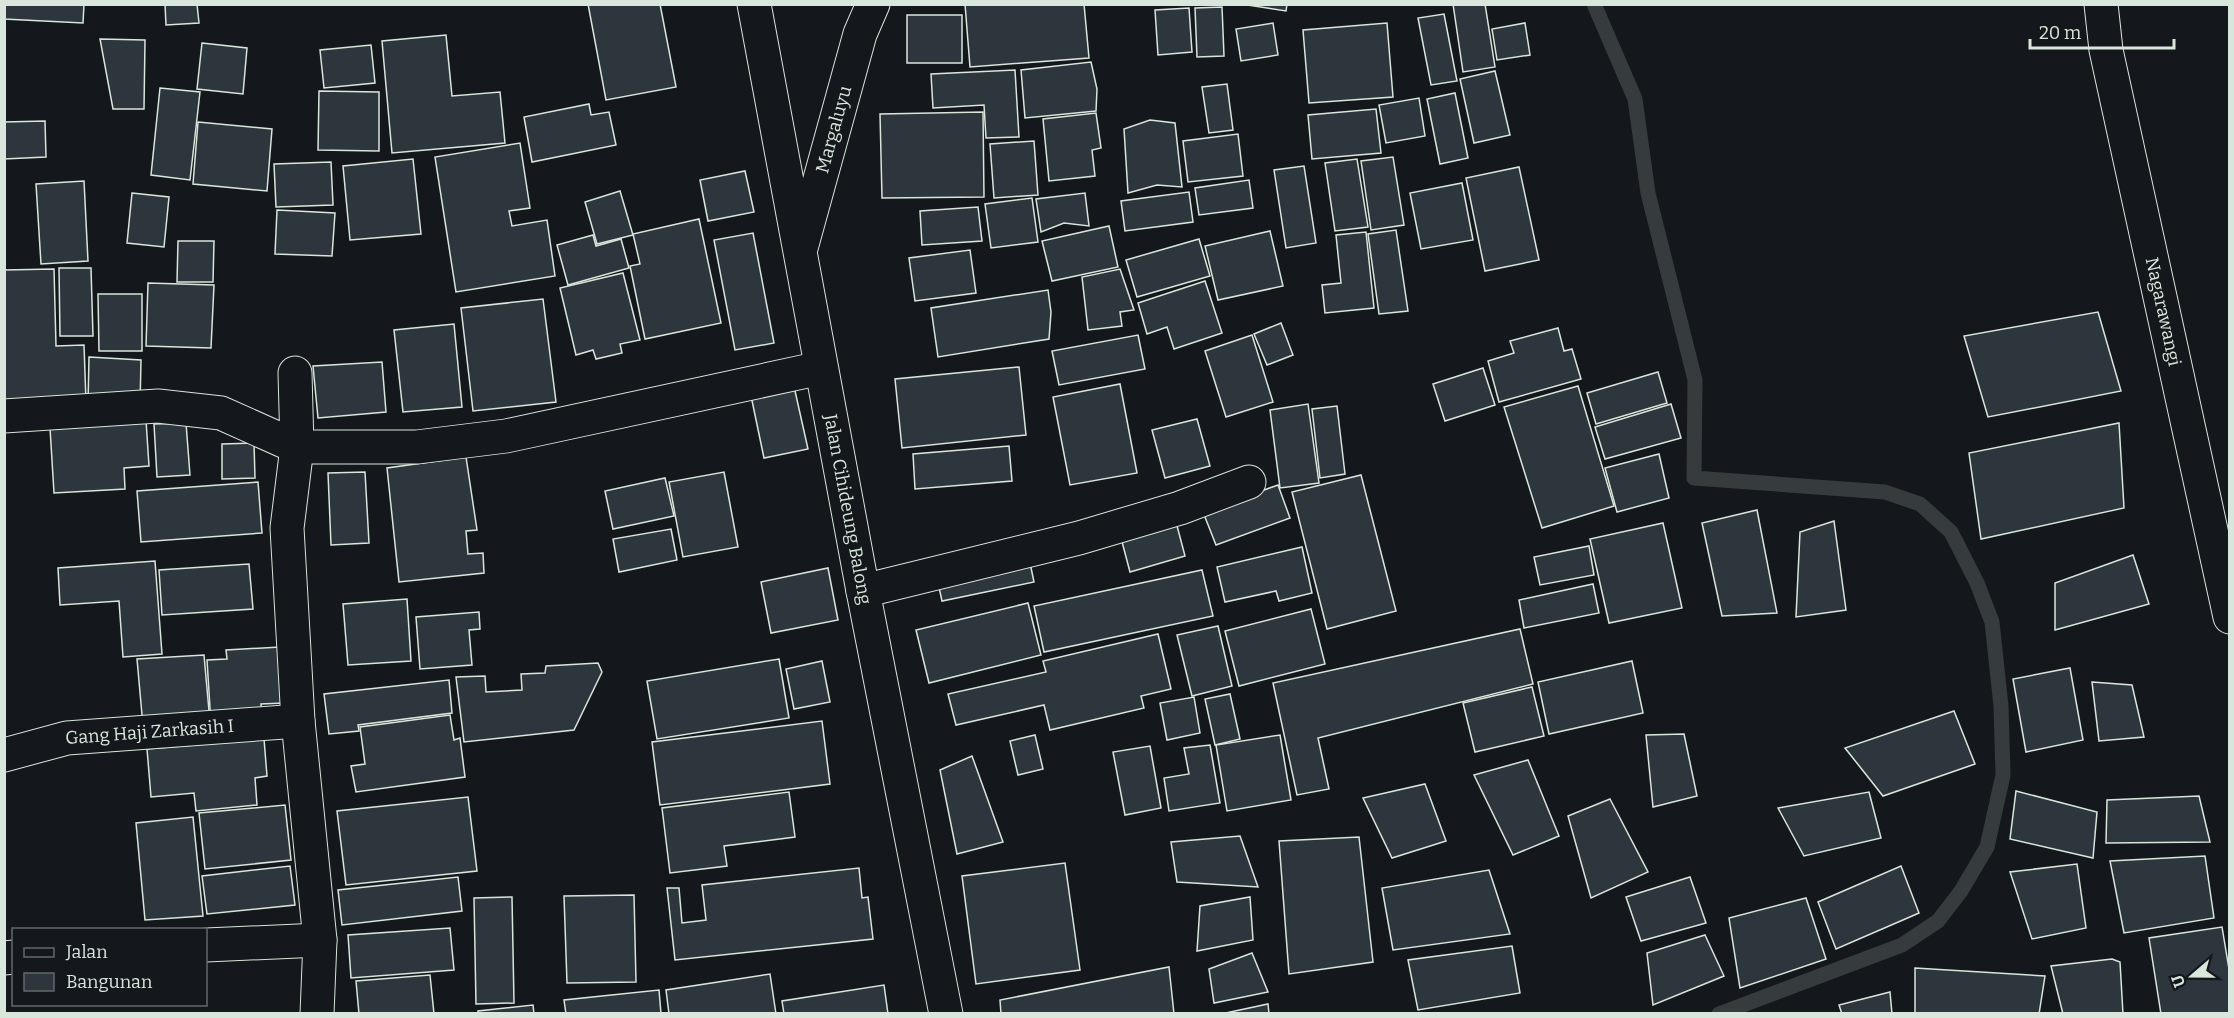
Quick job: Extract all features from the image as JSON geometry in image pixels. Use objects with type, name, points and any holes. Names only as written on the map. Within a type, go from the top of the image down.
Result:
[{"type":"street","name":"Jalan Cihideung Balong","points":[[754,4],[820,368],[946,1014]]},
{"type":"street","name":"Margaluyu","points":[[799,255],[860,34],[873,4]]},
{"type":"street","name":"Nagarawangi","points":[[2102,4],[2106,50],[2229,614]]},
{"type":"street","points":[[4,416],[158,406],[221,412],[297,447],[417,447],[506,436],[820,368]]},
{"type":"street","points":[[295,373],[297,447],[287,528],[298,721],[320,940],[317,1014]]},
{"type":"street","points":[[863,591],[1080,538],[1180,508],[1249,482]]},
{"type":"street","name":"Gang Haji Zarkasih I","points":[[4,754],[67,738],[298,721]]},
{"type":"street","points":[[207,945],[320,940]]},
{"type":"building","points":[[4,4],[84,4],[83,23],[4,19]]},
{"type":"building","points":[[165,4],[197,4],[199,23],[166,25]]},
{"type":"building","points":[[588,4],[660,4],[676,87],[606,100]]},
{"type":"building","points":[[965,4],[1084,4],[1089,58],[970,67]]},
{"type":"building","points":[[1241,4],[1287,4],[1286,11]]},
{"type":"building","points":[[1453,4],[1485,4],[1495,67],[1463,72]]},
{"type":"building","points":[[1222,7],[1224,56],[1197,57],[1195,8]]},
{"type":"building","points":[[1189,8],[1192,52],[1158,55],[1155,10]]},
{"type":"building","points":[[1444,14],[1457,81],[1431,85],[1418,18]]},
{"type":"building","points":[[907,15],[962,15],[962,63],[907,63]]},
{"type":"building","points":[[1273,23],[1278,55],[1241,61],[1236,29]]},
{"type":"building","points":[[1387,23],[1393,97],[1309,103],[1303,30]]},
{"type":"building","points":[[1525,23],[1530,55],[1497,60],[1492,29]]},
{"type":"building","points":[[446,35],[452,96],[500,92],[505,143],[392,153],[382,41]]},
{"type":"building","points":[[100,39],[145,40],[144,109],[113,109]]},
{"type":"building","points":[[202,43],[247,48],[243,94],[197,89]]},
{"type":"building","points":[[371,45],[375,83],[324,88],[320,50]]},
{"type":"building","points":[[1091,62],[1097,89],[1096,111],[1025,118],[1021,70]]},
{"type":"building","points":[[1015,70],[1019,137],[986,138],[984,105],[933,108],[931,74]]},
{"type":"building","points":[[1495,71],[1510,135],[1474,143],[1460,79]]},
{"type":"building","points":[[1227,84],[1233,130],[1209,133],[1202,87]]},
{"type":"building","points":[[160,88],[200,92],[190,180],[151,175]]},
{"type":"building","points":[[319,91],[379,92],[379,151],[318,150]]},
{"type":"building","points":[[1455,93],[1468,158],[1440,164],[1427,99]]},
{"type":"building","points":[[1419,98],[1425,136],[1386,143],[1379,105]]},
{"type":"building","points":[[589,104],[591,115],[609,112],[616,145],[532,162],[524,117]]},
{"type":"building","points":[[1376,109],[1381,153],[1312,159],[1308,115]]},
{"type":"building","points":[[983,112],[984,197],[882,198],[880,114]]},
{"type":"building","points":[[1096,113],[1101,148],[1092,150],[1095,176],[1049,181],[1043,119]]},
{"type":"building","points":[[1150,120],[1175,123],[1182,187],[1157,185],[1128,193],[1124,129]]},
{"type":"building","points":[[45,121],[46,157],[4,159],[4,122]]},
{"type":"building","points":[[198,122],[272,129],[267,191],[193,184]]},
{"type":"building","points":[[1238,134],[1243,176],[1188,182],[1183,141]]},
{"type":"building","points":[[1034,141],[1038,195],[994,198],[990,144]]},
{"type":"building","points":[[520,143],[530,208],[509,211],[512,226],[547,220],[555,276],[456,292],[435,157]]},
{"type":"building","points":[[1393,157],[1404,225],[1371,230],[1361,161]]},
{"type":"building","points":[[413,159],[421,234],[350,240],[343,166]]},
{"type":"building","points":[[1357,159],[1368,227],[1335,231],[1325,163]]},
{"type":"building","points":[[331,162],[333,205],[276,207],[274,164]]},
{"type":"building","points":[[1304,166],[1316,243],[1286,248],[1274,170]]},
{"type":"building","points":[[1519,167],[1539,260],[1485,271],[1466,178]]},
{"type":"building","points":[[745,171],[754,212],[708,221],[700,180]]},
{"type":"building","points":[[1249,180],[1253,208],[1199,215],[1195,188]]},
{"type":"building","points":[[84,181],[88,261],[41,264],[36,184]]},
{"type":"building","points":[[1462,183],[1473,240],[1421,249],[1410,193]]},
{"type":"building","points":[[620,191],[633,235],[597,244],[585,202]]},
{"type":"building","points":[[1189,192],[1193,222],[1125,231],[1121,201]]},
{"type":"building","points":[[132,193],[169,197],[164,247],[127,243]]},
{"type":"building","points":[[1085,193],[1089,226],[1064,223],[1041,232],[1036,199]]},
{"type":"building","points":[[1032,198],[1038,242],[991,248],[985,204]]},
{"type":"building","points":[[978,207],[982,241],[922,245],[920,211]]},
{"type":"building","points":[[277,210],[335,213],[332,256],[275,254]]},
{"type":"building","points":[[699,219],[721,323],[645,339],[630,266],[640,264],[633,234]]},
{"type":"building","points":[[1109,226],[1118,267],[1052,281],[1042,241]]},
{"type":"building","points":[[1396,230],[1408,311],[1379,314],[1368,234]]},
{"type":"building","points":[[1270,231],[1283,286],[1218,300],[1205,246]]},
{"type":"building","points":[[1366,232],[1374,308],[1325,313],[1322,285],[1341,283],[1336,235]]},
{"type":"building","points":[[753,233],[774,343],[735,350],[714,240]]},
{"type":"building","points":[[593,235],[596,246],[621,239],[629,268],[568,285],[557,245]]},
{"type":"building","points":[[1199,239],[1210,276],[1137,297],[1126,260]]},
{"type":"building","points":[[178,241],[214,241],[213,282],[177,282]]},
{"type":"building","points":[[970,250],[976,293],[915,301],[909,258]]},
{"type":"building","points":[[59,268],[91,268],[93,336],[60,336]]},
{"type":"building","points":[[54,269],[56,346],[84,345],[86,402],[4,404],[4,270]]},
{"type":"building","points":[[1120,269],[1134,310],[1120,312],[1122,326],[1088,330],[1082,277]]},
{"type":"building","points":[[623,273],[640,340],[620,344],[622,353],[596,359],[593,350],[576,355],[560,288]]},
{"type":"building","points":[[1205,281],[1222,333],[1174,349],[1167,327],[1147,334],[1138,303]]},
{"type":"building","points":[[148,283],[214,285],[211,348],[146,346]]},
{"type":"building","points":[[1048,290],[1051,312],[1049,339],[938,357],[931,308]]},
{"type":"building","points":[[98,294],[142,294],[142,351],[99,351]]},
{"type":"building","points":[[543,299],[556,402],[473,411],[461,308]]},
{"type":"building","points":[[2098,312],[2121,391],[1988,417],[1964,336]]},
{"type":"building","points":[[1281,323],[1293,355],[1267,365],[1254,334]]},
{"type":"building","points":[[454,324],[462,407],[403,412],[394,330]]},
{"type":"building","points":[[1558,328],[1564,351],[1572,349],[1581,379],[1499,402],[1488,361],[1514,353],[1510,341]]},
{"type":"building","points":[[1138,335],[1145,369],[1059,385],[1052,351]]},
{"type":"building","points":[[1252,335],[1273,402],[1226,417],[1205,351]]},
{"type":"building","points":[[89,357],[141,360],[140,405],[88,403]]},
{"type":"building","points":[[382,362],[386,412],[318,418],[313,366]]},
{"type":"building","points":[[1019,367],[1026,435],[902,448],[895,379]]},
{"type":"building","points":[[1483,368],[1495,405],[1445,421],[1433,384]]},
{"type":"building","points":[[1658,372],[1667,403],[1596,424],[1587,393]]},
{"type":"building","points":[[793,382],[808,449],[764,458],[750,391]]},
{"type":"building","points":[[1120,384],[1137,473],[1070,485],[1053,397]]},
{"type":"building","points":[[1578,386],[1614,506],[1542,528],[1504,407]]},
{"type":"building","points":[[1308,404],[1319,483],[1280,488],[1270,410]]},
{"type":"building","points":[[1671,404],[1681,438],[1605,459],[1595,427]]},
{"type":"building","points":[[1337,406],[1345,474],[1320,478],[1312,409]]},
{"type":"building","points":[[1197,419],[1210,466],[1165,478],[1152,430]]},
{"type":"building","points":[[146,420],[149,466],[124,468],[125,489],[54,493],[50,428]]},
{"type":"building","points":[[186,423],[190,475],[157,477],[154,424]]},
{"type":"building","points":[[2119,423],[2124,508],[1981,539],[1969,453]]},
{"type":"building","points":[[254,443],[255,478],[222,479],[222,444]]},
{"type":"building","points":[[1009,446],[1012,481],[915,489],[913,454]]},
{"type":"building","points":[[1659,454],[1669,498],[1617,512],[1605,468]]},
{"type":"building","points":[[466,457],[477,530],[466,531],[468,554],[483,553],[484,573],[399,582],[387,468]]},
{"type":"building","points":[[365,472],[369,543],[331,545],[328,473]]},
{"type":"building","points":[[724,472],[738,547],[683,557],[669,482]]},
{"type":"building","points":[[1361,475],[1396,611],[1327,629],[1292,492]]},
{"type":"building","points":[[665,478],[674,516],[613,529],[605,491]]},
{"type":"building","points":[[258,482],[262,533],[141,542],[137,491]]},
{"type":"building","points":[[1278,485],[1290,518],[1216,545],[1203,512]]},
{"type":"building","points":[[1757,510],[1777,613],[1722,616],[1702,523]]},
{"type":"building","points":[[1834,521],[1846,610],[1796,617],[1800,532]]},
{"type":"building","points":[[1176,522],[1185,556],[1130,572],[1121,538]]},
{"type":"building","points":[[1663,523],[1682,608],[1609,623],[1590,539]]},
{"type":"building","points":[[671,529],[677,560],[619,572],[613,539]]},
{"type":"building","points":[[1589,546],[1594,575],[1540,585],[1534,557]]},
{"type":"building","points":[[1302,547],[1312,593],[1279,601],[1276,591],[1225,602],[1217,567]]},
{"type":"building","points":[[2133,555],[2149,604],[2055,630],[2055,583]]},
{"type":"building","points":[[1029,558],[1034,582],[942,601],[937,578]]},
{"type":"building","points":[[155,561],[162,654],[123,657],[119,601],[60,605],[58,568]]},
{"type":"building","points":[[249,564],[253,609],[162,615],[159,570]]},
{"type":"building","points":[[828,568],[838,620],[771,633],[761,582]]},
{"type":"building","points":[[1202,570],[1213,616],[1044,652],[1034,606]]},
{"type":"building","points":[[1593,584],[1599,613],[1524,628],[1519,600]]},
{"type":"building","points":[[407,599],[411,661],[348,665],[343,604]]},
{"type":"building","points":[[1028,603],[1041,655],[929,683],[916,630]]},
{"type":"building","points":[[1311,609],[1325,664],[1239,686],[1225,631]]},
{"type":"building","points":[[479,612],[480,629],[469,630],[472,665],[420,669],[416,617]]},
{"type":"building","points":[[1218,626],[1232,686],[1192,696],[1177,635]]},
{"type":"building","points":[[1520,629],[1533,684],[1318,738],[1329,789],[1297,795],[1273,683]]},
{"type":"building","points":[[1158,634],[1171,689],[1141,696],[1144,708],[1050,730],[1044,705],[956,725],[948,694],[1046,672],[1043,661]]},
{"type":"building","points":[[280,647],[284,703],[261,704],[262,721],[211,724],[207,660],[227,659],[226,650]]},
{"type":"building","points":[[204,655],[210,722],[143,726],[137,659]]},
{"type":"building","points":[[779,659],[789,718],[657,739],[647,681]]},
{"type":"building","points":[[822,661],[830,702],[794,709],[786,669]]},
{"type":"building","points":[[1632,661],[1643,713],[1549,734],[1538,682]]},
{"type":"building","points":[[598,663],[602,672],[574,730],[464,742],[456,677],[485,676],[486,692],[522,690],[521,674],[545,673],[546,666]]},
{"type":"building","points":[[2070,668],[2083,740],[2026,752],[2013,679]]},
{"type":"building","points":[[449,680],[452,713],[358,725],[359,731],[329,734],[324,694]]},
{"type":"building","points":[[2092,682],[2132,685],[2144,737],[2099,741]]},
{"type":"building","points":[[1532,687],[1544,736],[1475,752],[1463,703]]},
{"type":"building","points":[[1230,694],[1240,739],[1215,745],[1205,699]]},
{"type":"building","points":[[1194,697],[1200,733],[1167,740],[1160,703]]},
{"type":"building","points":[[1954,711],[1975,764],[1883,796],[1845,748]]},
{"type":"building","points":[[450,715],[454,740],[460,738],[465,777],[356,792],[351,766],[365,764],[360,727]]},
{"type":"building","points":[[822,721],[830,784],[660,805],[652,742]]},
{"type":"building","points":[[1684,734],[1697,796],[1653,807],[1646,735]]},
{"type":"building","points":[[1035,735],[1043,769],[1018,775],[1010,741]]},
{"type":"building","points":[[1280,735],[1291,800],[1227,811],[1216,745]]},
{"type":"building","points":[[264,739],[267,776],[255,778],[257,805],[196,811],[194,793],[151,797],[147,749]]},
{"type":"building","points":[[1210,745],[1220,803],[1169,811],[1164,778],[1189,774],[1184,748]]},
{"type":"building","points":[[1150,746],[1161,808],[1125,815],[1113,752]]},
{"type":"building","points":[[972,756],[1003,842],[957,854],[940,770]]},
{"type":"building","points":[[1528,760],[1559,836],[1513,855],[1474,775]]},
{"type":"building","points":[[1425,784],[1446,841],[1392,858],[1363,798]]},
{"type":"building","points":[[2016,791],[2097,812],[2093,858],[2010,839]]},
{"type":"building","points":[[789,792],[795,837],[724,846],[727,866],[670,873],[662,808]]},
{"type":"building","points":[[1869,792],[1881,838],[1804,856],[1778,808]]},
{"type":"building","points":[[2199,796],[2210,842],[2106,843],[2107,800]]},
{"type":"building","points":[[468,797],[477,871],[346,885],[337,811]]},
{"type":"building","points":[[1610,799],[1648,872],[1591,898],[1568,816]]},
{"type":"building","points":[[285,805],[291,860],[205,869],[199,813]]},
{"type":"building","points":[[193,817],[203,916],[145,920],[136,823]]},
{"type":"building","points":[[1240,836],[1258,887],[1177,882],[1171,842]]},
{"type":"building","points":[[1359,837],[1373,962],[1289,974],[1279,841]]},
{"type":"building","points":[[2205,856],[2214,918],[2124,933],[2110,861]]},
{"type":"building","points":[[1065,863],[1080,970],[976,984],[962,876]]},
{"type":"building","points":[[2077,864],[2086,928],[2032,939],[2010,872]]},
{"type":"building","points":[[290,866],[295,905],[207,914],[202,876]]},
{"type":"building","points":[[1901,866],[1919,913],[1836,949],[1818,902]]},
{"type":"building","points":[[859,868],[862,898],[868,897],[873,939],[675,960],[667,888],[679,888],[682,923],[706,920],[702,885]]},
{"type":"building","points":[[1489,870],[1510,934],[1393,950],[1382,888]]},
{"type":"building","points":[[458,877],[462,911],[342,925],[338,890]]},
{"type":"building","points":[[1690,877],[1706,923],[1641,941],[1626,897]]},
{"type":"building","points":[[634,895],[636,982],[567,983],[564,896]]},
{"type":"building","points":[[512,897],[514,1003],[476,1004],[474,898]]},
{"type":"building","points":[[1250,897],[1253,940],[1197,951],[1200,906]]},
{"type":"building","points":[[1806,898],[1826,959],[1740,988],[1729,918]]},
{"type":"building","points":[[2222,927],[2230,975],[2230,1014],[2161,1014],[2149,938]]},
{"type":"building","points":[[450,928],[454,970],[351,978],[348,935]]},
{"type":"building","points":[[1705,935],[1724,976],[1653,1005],[1647,953]]},
{"type":"building","points":[[1512,946],[1520,993],[1418,1010],[1408,960]]},
{"type":"building","points":[[1252,953],[1268,992],[1214,1003],[1209,969]]},
{"type":"building","points":[[2112,959],[2120,962],[2123,1014],[2063,1014],[2051,966]]},
{"type":"building","points":[[1169,967],[1174,1014],[1001,1014],[1000,1000]]},
{"type":"building","points":[[1915,968],[2045,976],[2039,1014],[1915,1014]]},
{"type":"building","points":[[770,974],[776,1014],[669,1014],[666,990]]},
{"type":"building","points":[[430,975],[434,1014],[359,1014],[356,981]]},
{"type":"building","points":[[884,985],[888,1014],[784,1014],[782,1001]]},
{"type":"building","points":[[659,990],[661,1014],[566,1014],[564,1000]]},
{"type":"building","points":[[1890,992],[1892,1014],[1842,1014],[1839,1005]]},
{"type":"building","points":[[1268,1004],[1269,1014],[1221,1014]]},
{"type":"building","points":[[533,1005],[534,1014],[478,1014],[478,1011]]},
{"type":"waterway","points":[[1594,4],[1635,99],[1648,193],[1695,380],[1694,478],[1885,492],[1920,504],[1951,532],[1977,583],[1992,622],[2001,706],[2003,775],[1987,847],[1961,891],[1938,921],[1902,945],[1719,1014]]}]
